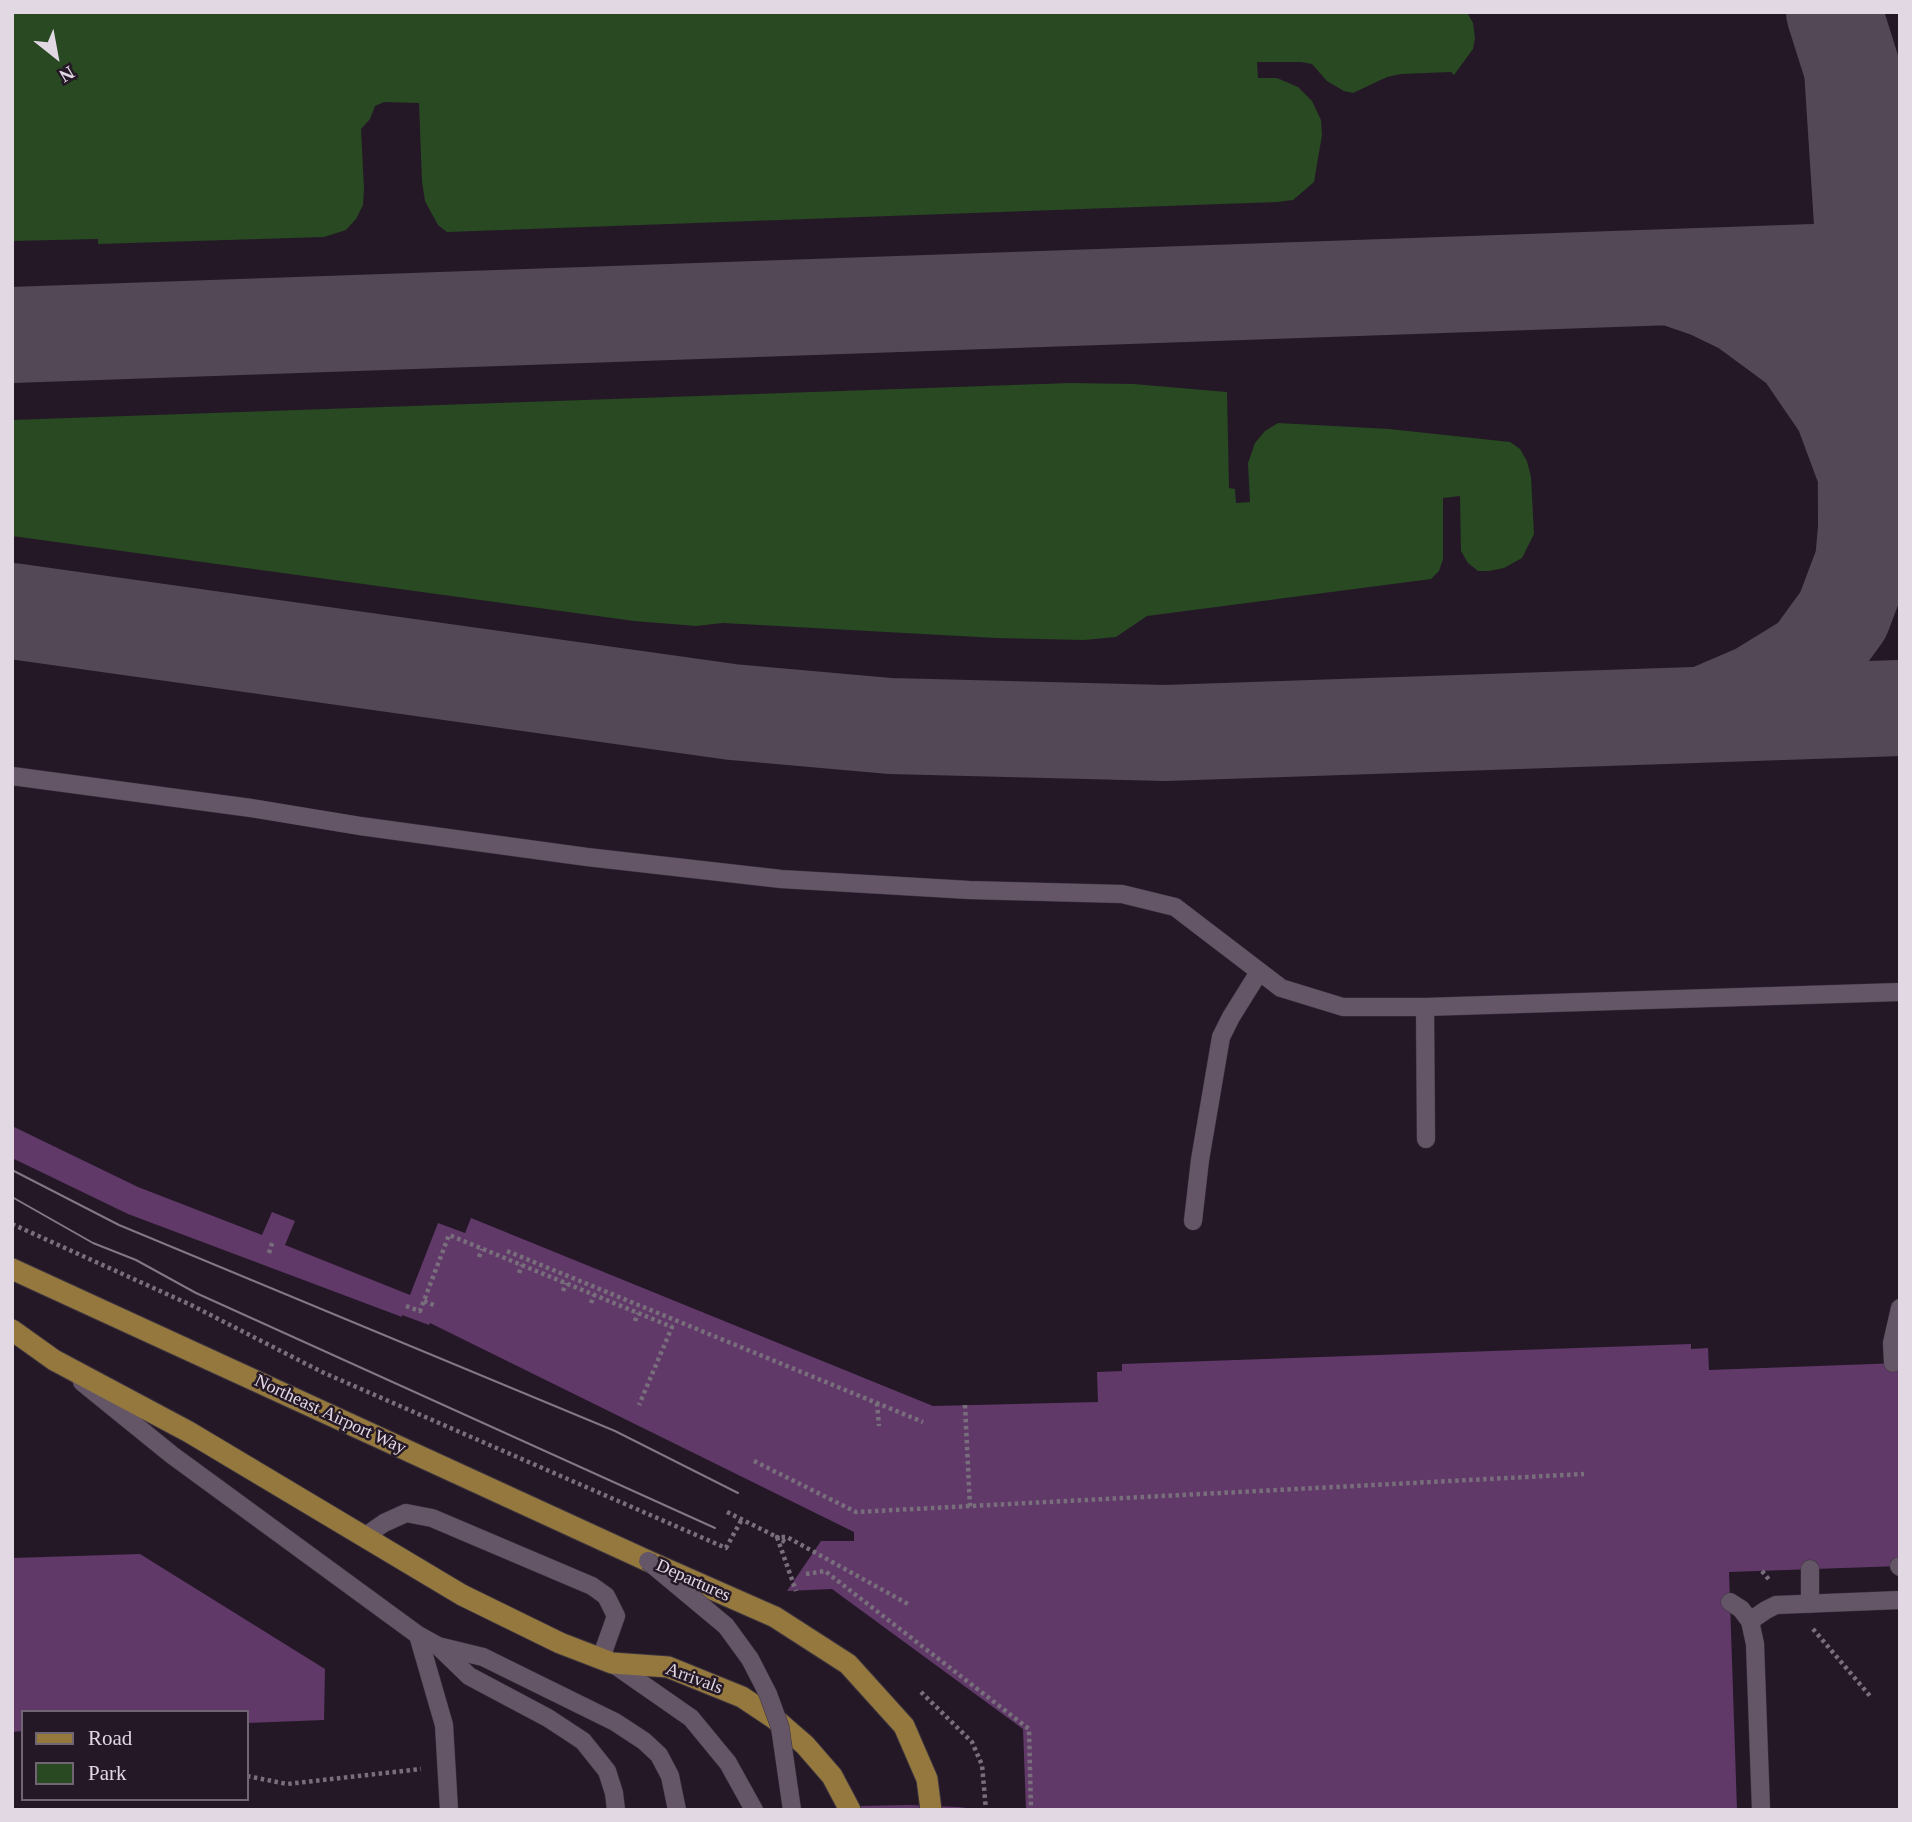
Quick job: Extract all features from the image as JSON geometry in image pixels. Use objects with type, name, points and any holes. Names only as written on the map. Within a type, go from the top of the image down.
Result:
[{"type":"main road","name":"Northeast Airport Way","points":[[12,1269],[648,1561]]},
{"type":"main road","points":[[12,1330],[54,1360],[189,1432],[462,1595],[560,1643],[606,1660]]},
{"type":"main road","name":"Departures","points":[[648,1561],[775,1617],[848,1664],[904,1726],[927,1779],[931,1810]]},
{"type":"main road","name":"Arrivals","points":[[606,1660],[668,1667],[742,1697],[775,1718],[805,1745],[832,1776],[850,1810]]},
{"type":"lane","points":[[12,776],[587,857],[781,879],[969,890],[1122,894],[1175,907],[1281,988],[1343,1007],[1424,1007],[1900,992]]},
{"type":"lane","points":[[1193,1221],[1200,1160],[1221,1037],[1259,972]]},
{"type":"lane","points":[[1424,1007],[1426,1139]]},
{"type":"lane","points":[[1893,1363],[1894,1334],[1900,1308]]},
{"type":"lane","points":[[54,1360],[172,1455],[418,1635],[438,1646],[483,1657],[615,1722],[644,1741],[659,1755],[670,1776],[677,1810]]},
{"type":"lane","points":[[363,1537],[406,1513],[432,1518],[592,1586],[606,1596],[616,1616],[606,1660]]},
{"type":"lane","name":"Departures","points":[[648,1561],[726,1626],[750,1659],[768,1693],[780,1727],[792,1810]]},
{"type":"lane","points":[[1810,1569],[1810,1604]]},
{"type":"lane","points":[[1750,1621],[1776,1605],[1900,1600]]},
{"type":"lane","points":[[1730,1602],[1741,1609],[1750,1621],[1755,1644],[1761,1810]]},
{"type":"lane","points":[[418,1635],[444,1725],[449,1810]]},
{"type":"lane","points":[[438,1646],[468,1676],[548,1718],[583,1741],[607,1771],[616,1810]]},
{"type":"lane","name":"Arrivals","points":[[606,1660],[691,1718],[728,1763],[754,1810]]},
{"type":"path","points":[[12,1224],[191,1306],[322,1372],[726,1548],[742,1519]]},
{"type":"path","points":[[406,1306],[420,1311],[449,1235],[672,1326],[639,1405]]},
{"type":"path","points":[[268,1252],[273,1240]]},
{"type":"path","points":[[479,1257],[482,1249]]},
{"type":"path","points":[[507,1251],[922,1422]]},
{"type":"path","points":[[519,1273],[522,1265]]},
{"type":"path","points":[[563,1292],[566,1283]]},
{"type":"path","points":[[591,1303],[594,1294]]},
{"type":"path","points":[[424,1301],[436,1306]]},
{"type":"path","points":[[635,1321],[638,1313]]},
{"type":"path","points":[[877,1404],[879,1426]]},
{"type":"path","points":[[965,1405],[970,1507]]},
{"type":"path","points":[[754,1461],[856,1512],[1584,1474]]},
{"type":"path","points":[[727,1512],[785,1542]]},
{"type":"path","points":[[777,1537],[796,1591]]},
{"type":"path","points":[[777,1537],[787,1537],[908,1604]]},
{"type":"path","points":[[806,1574],[825,1571],[1029,1729],[1031,1810]]},
{"type":"path","points":[[921,1692],[972,1742],[982,1765],[986,1810]]},
{"type":"path","points":[[248,1776],[287,1784],[446,1767]]},
{"type":"green space","points":[[12,12],[1467,12],[1473,23],[1475,38],[1473,49],[1454,75],[1451,72],[1401,74],[1387,77],[1353,93],[1327,81],[1312,64],[1257,62],[1258,78],[1277,78],[1298,87],[1312,101],[1321,120],[1322,135],[1314,182],[1293,200],[447,232],[438,225],[425,201],[419,103],[384,102],[375,106],[370,119],[361,129],[363,205],[346,230],[324,237],[98,244],[98,239],[12,241]]},
{"type":"green space","points":[[1070,383],[1133,384],[1227,392],[1229,488],[1235,489],[1236,503],[1250,502],[1248,463],[1255,443],[1265,431],[1278,423],[1389,429],[1510,442],[1520,449],[1527,461],[1531,477],[1534,534],[1522,558],[1504,568],[1478,571],[1468,563],[1461,551],[1460,496],[1443,498],[1443,559],[1439,571],[1431,579],[1147,616],[1116,637],[1084,640],[996,638],[723,623],[696,626],[634,621],[12,536],[12,420]]},
{"type":"building","points":[[12,1126],[138,1187],[262,1235],[272,1212],[295,1221],[285,1245],[410,1295],[438,1223],[465,1233],[471,1218],[933,1406],[1098,1402],[1097,1372],[1122,1371],[1122,1364],[1691,1344],[1691,1349],[1708,1348],[1709,1370],[1900,1363],[1900,1566],[1729,1572],[1737,1810],[1026,1810],[1023,1729],[832,1589],[787,1591],[821,1541],[854,1541],[854,1532],[430,1323],[429,1325],[402,1317],[128,1214],[12,1158]]},
{"type":"building","points":[[140,1554],[325,1669],[324,1720],[248,1723],[248,1710],[21,1710],[21,1731],[12,1732],[12,1558]]},
{"type":"building","points":[[861,1806],[958,1807],[967,1810],[843,1810]]},
{"type":"taxiway","points":[[1710,712],[1759,691],[1811,659],[1843,615],[1863,562],[1866,528],[1865,270],[1852,69],[1834,12]]},
{"type":"taxiway","points":[[12,335],[1900,269]]},
{"type":"taxiway","points":[[1674,278],[1709,290],[1744,307],[1801,349],[1842,409],[1862,463]]},
{"type":"taxiway","points":[[12,611],[732,712],[890,726],[1165,733],[1900,708]]},
{"type":"tram line","points":[[12,1170],[119,1225],[615,1431],[738,1493]]},
{"type":"tram line","points":[[12,1197],[93,1243],[136,1260],[196,1293],[715,1528]]}]
